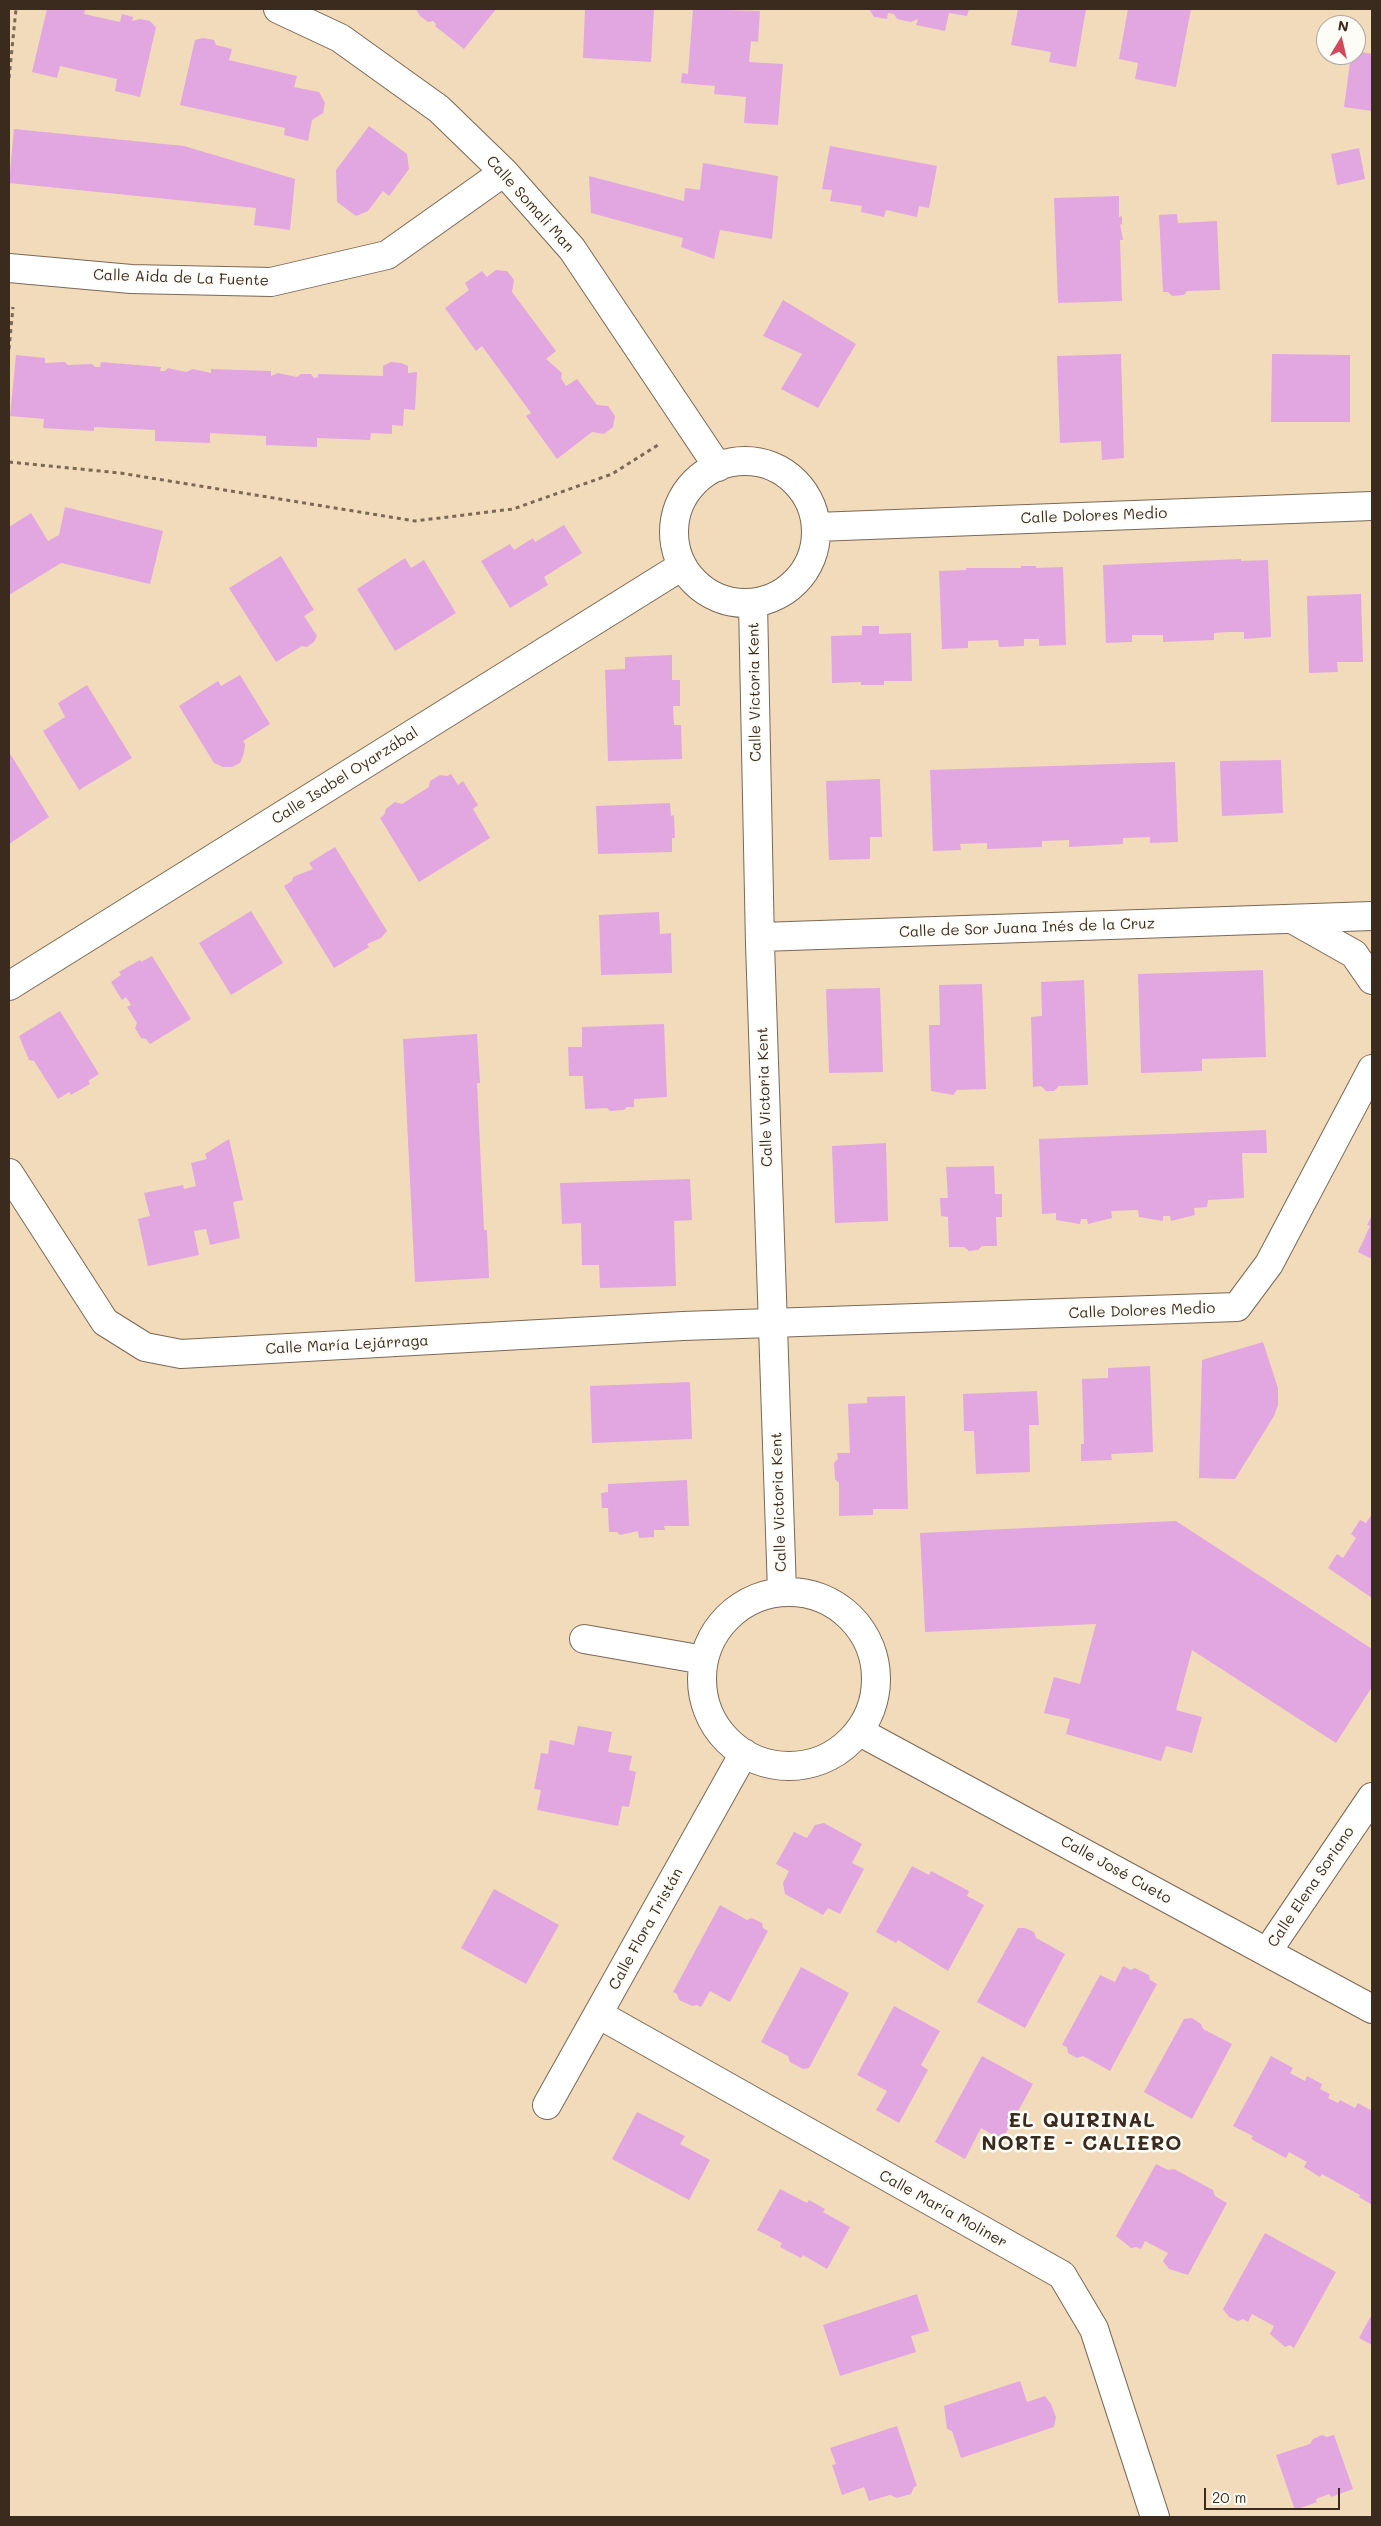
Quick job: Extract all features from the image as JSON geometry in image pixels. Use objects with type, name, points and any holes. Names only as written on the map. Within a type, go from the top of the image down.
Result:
[{"type":"street","name":"Calle Somali Man","points":[[278,9],[340,38],[439,109],[504,172],[572,249],[718,467]]},
{"type":"street","name":"Calle Aida de La Fuente","points":[[9,268],[131,279],[271,282],[386,255],[504,172]]},
{"type":"street","points":[[753,462],[777,468],[801,488],[810,503],[816,527],[810,562],[796,582],[766,600],[753,603],[729,602],[709,594],[690,578],[682,566],[674,543],[676,515],[686,492],[699,478],[728,463],[753,462]]},
{"type":"street","name":"Calle Dolores Medio","points":[[816,527],[1372,506]]},
{"type":"street","name":"Calle Isabel Oyarzábal","points":[[9,986],[682,566]]},
{"type":"street","name":"Calle Victoria Kent","points":[[753,603],[761,937],[782,1591]]},
{"type":"street","points":[[1292,919],[1372,916]]},
{"type":"street","points":[[1292,919],[1354,954],[1372,980]]},
{"type":"street","name":"Calle de Sor Juana Inés de la Cruz","points":[[761,937],[1292,919]]},
{"type":"street","name":"Calle Dolores Medio","points":[[773,1324],[1237,1307],[1268,1264],[1372,1069]]},
{"type":"street","name":"Calle María Lejárraga","points":[[9,1173],[105,1322],[145,1347],[181,1354],[683,1326],[773,1324]]},
{"type":"street","points":[[782,1591],[813,1594],[841,1607],[867,1636],[877,1666],[874,1704],[860,1732],[838,1752],[809,1765],[772,1765],[744,1754],[719,1732],[705,1705],[701,1676],[707,1647],[717,1628],[739,1606],[782,1591]]},
{"type":"street","points":[[584,1639],[704,1660]]},
{"type":"street","name":"Calle José Cueto","points":[[860,1732],[1372,2010]]},
{"type":"street","name":"Calle Flora Tristán","points":[[546,2105],[744,1754]]},
{"type":"street","name":"Calle Elena Soriano","points":[[1267,1952],[1372,1797]]},
{"type":"street","name":"Calle María Moliner","points":[[598,2014],[1062,2276],[1094,2329],[1155,2517]]},
{"type":"path","points":[[9,78],[16,9]]},
{"type":"path","points":[[9,462],[120,473],[415,521],[513,509],[603,478],[690,425]]},
{"type":"building","points":[[47,9],[85,9],[84,14],[120,22],[122,14],[133,17],[132,21],[140,19],[150,21],[156,27],[140,97],[115,91],[117,79],[60,66],[57,78],[32,72]]},
{"type":"building","points":[[416,9],[496,9],[464,49],[435,26],[436,24],[433,21],[428,22],[420,16]]},
{"type":"building","points":[[585,9],[654,9],[651,62],[583,58]]},
{"type":"building","points":[[693,9],[760,11],[758,42],[751,41],[749,62],[783,64],[778,125],[744,123],[746,97],[714,94],[715,86],[681,83],[682,73],[688,74]]},
{"type":"building","points":[[869,9],[969,9],[967,16],[949,13],[945,31],[916,25],[918,19],[911,22],[897,19],[894,14],[888,13],[887,19],[874,17]]},
{"type":"building","points":[[1018,9],[1086,9],[1076,67],[1049,62],[1051,52],[1011,45]]},
{"type":"building","points":[[1128,9],[1191,9],[1176,87],[1135,79],[1138,63],[1119,59]]},
{"type":"building","points":[[203,38],[214,40],[216,45],[232,49],[229,60],[297,76],[294,87],[319,92],[325,103],[323,113],[312,120],[308,141],[284,135],[285,128],[180,105],[195,40]]},
{"type":"building","points":[[1366,53],[1372,54],[1372,111],[1344,107],[1350,65],[1366,65]]},
{"type":"building","points":[[369,126],[407,154],[409,169],[389,196],[383,191],[368,211],[356,216],[337,202],[336,170]]},
{"type":"building","points":[[14,129],[184,146],[295,179],[290,230],[254,225],[256,208],[9,183]]},
{"type":"building","points":[[830,146],[937,166],[929,208],[919,206],[917,217],[886,210],[884,217],[861,212],[862,206],[830,201],[832,190],[822,189]]},
{"type":"building","points":[[1359,148],[1365,179],[1337,185],[1331,154]]},
{"type":"building","points":[[703,163],[778,176],[772,239],[720,230],[714,259],[681,247],[683,238],[591,213],[589,176],[684,201],[685,188],[700,190]]},
{"type":"building","points":[[1119,196],[1119,217],[1122,216],[1122,225],[1120,224],[1123,240],[1120,240],[1122,301],[1058,303],[1054,198]]},
{"type":"building","points":[[1177,214],[1178,223],[1217,221],[1220,290],[1187,291],[1184,295],[1172,296],[1168,292],[1163,292],[1159,215]]},
{"type":"building","points":[[496,270],[507,271],[514,280],[512,292],[556,351],[546,359],[562,373],[561,378],[566,386],[577,379],[597,405],[608,406],[615,416],[613,427],[604,434],[592,432],[557,459],[526,416],[531,413],[482,346],[476,351],[445,308],[469,290],[465,283],[482,271],[487,277]]},
{"type":"building","points":[[783,300],[856,344],[818,408],[781,389],[802,354],[763,336]]},
{"type":"building","points":[[1121,354],[1124,458],[1102,460],[1101,441],[1060,443],[1057,356]]},
{"type":"building","points":[[1272,354],[1350,355],[1350,422],[1271,422]]},
{"type":"building","points":[[16,355],[45,358],[45,363],[65,362],[68,365],[92,364],[95,367],[100,367],[101,362],[161,367],[160,371],[165,371],[168,368],[186,372],[193,369],[211,373],[211,369],[271,371],[271,376],[278,373],[297,377],[301,374],[311,374],[314,378],[318,377],[318,374],[383,376],[383,366],[391,362],[401,363],[408,366],[408,373],[417,372],[415,410],[404,409],[403,426],[392,425],[392,434],[371,433],[370,440],[317,438],[317,447],[266,445],[266,436],[210,433],[210,443],[155,441],[155,430],[94,427],[94,431],[43,428],[44,419],[10,416]]},
{"type":"building","points":[[65,507],[163,531],[150,584],[61,563],[9,595],[9,527],[31,513],[48,541],[59,535]]},
{"type":"building","points":[[564,525],[582,553],[544,577],[548,585],[510,608],[481,561],[510,544],[514,550],[533,538],[535,542]]},
{"type":"building","points":[[281,556],[314,610],[304,616],[317,636],[314,642],[307,647],[302,646],[276,662],[229,588]]},
{"type":"building","points":[[405,558],[411,568],[424,560],[456,613],[395,651],[357,589]]},
{"type":"building","points":[[1241,559],[1241,561],[1268,560],[1271,637],[1244,639],[1244,632],[1229,632],[1214,633],[1214,640],[1163,642],[1163,635],[1132,635],[1132,642],[1106,643],[1103,565]]},
{"type":"building","points":[[1021,566],[1036,566],[1036,568],[1063,567],[1066,645],[1039,646],[1039,639],[1024,639],[1024,646],[999,647],[998,640],[968,641],[968,648],[942,649],[939,571],[966,570],[966,568],[1021,568]]},
{"type":"building","points":[[1361,594],[1363,662],[1337,662],[1338,672],[1309,673],[1307,596]]},
{"type":"building","points":[[862,626],[879,626],[879,634],[911,633],[912,681],[884,681],[884,685],[861,685],[861,682],[832,683],[831,636],[862,635]]},
{"type":"building","points":[[672,655],[672,680],[680,680],[680,706],[673,706],[674,725],[681,725],[682,759],[608,761],[605,670],[625,669],[625,657]]},
{"type":"building","points":[[240,675],[270,724],[243,741],[245,744],[244,753],[240,763],[232,767],[223,767],[214,763],[179,706],[218,681],[221,686]]},
{"type":"building","points":[[87,685],[132,758],[79,790],[43,731],[65,717],[58,703]]},
{"type":"building","points":[[9,752],[49,817],[9,844]]},
{"type":"building","points":[[1281,760],[1283,813],[1222,816],[1220,761]]},
{"type":"building","points":[[1175,762],[1178,842],[1150,843],[1150,837],[1123,838],[1123,844],[1069,847],[1069,840],[1042,841],[1042,847],[987,849],[987,843],[960,844],[961,850],[933,851],[930,770]]},
{"type":"building","points":[[451,774],[458,785],[463,781],[478,805],[473,809],[490,838],[419,882],[380,818],[384,815],[386,809],[395,802],[402,804],[429,787],[430,781],[440,775],[447,776]]},
{"type":"building","points":[[880,779],[882,837],[870,837],[870,859],[829,860],[826,781]]},
{"type":"building","points":[[670,803],[671,816],[674,815],[675,838],[672,838],[672,852],[598,854],[596,806]]},
{"type":"building","points":[[335,847],[387,931],[381,938],[367,944],[369,947],[334,968],[284,886],[292,881],[293,877],[313,869],[309,863]]},
{"type":"building","points":[[251,911],[283,963],[231,995],[199,943]]},
{"type":"building","points":[[659,912],[660,934],[671,933],[672,973],[601,975],[599,915]]},
{"type":"building","points":[[152,956],[191,1019],[150,1044],[146,1039],[141,1038],[135,1028],[137,1023],[127,1007],[131,1005],[126,997],[122,1000],[111,982],[121,975],[119,972],[140,960],[141,962]]},
{"type":"building","points":[[1263,970],[1266,1057],[1202,1059],[1202,1071],[1141,1073],[1138,974]]},
{"type":"building","points":[[1084,980],[1088,1085],[1059,1086],[1054,1091],[1046,1091],[1041,1086],[1033,1087],[1031,1017],[1042,1016],[1041,982]]},
{"type":"building","points":[[982,984],[986,1089],[957,1090],[953,1095],[931,1091],[929,1025],[940,1025],[939,985]]},
{"type":"building","points":[[880,988],[883,1072],[829,1073],[826,989]]},
{"type":"building","points":[[60,1011],[99,1074],[88,1081],[90,1084],[71,1095],[69,1092],[58,1099],[34,1061],[29,1060],[19,1036]]},
{"type":"building","points":[[664,1024],[667,1097],[634,1099],[634,1107],[627,1107],[624,1110],[610,1111],[607,1108],[585,1109],[583,1076],[569,1076],[568,1047],[582,1047],[582,1027]]},
{"type":"building","points":[[477,1034],[480,1083],[477,1083],[484,1230],[487,1230],[489,1278],[415,1282],[403,1039]]},
{"type":"building","points":[[1266,1130],[1267,1153],[1242,1153],[1244,1198],[1208,1200],[1207,1207],[1194,1208],[1195,1215],[1171,1221],[1170,1216],[1163,1216],[1163,1221],[1139,1217],[1138,1210],[1111,1211],[1112,1218],[1088,1224],[1087,1219],[1081,1219],[1080,1224],[1056,1220],[1056,1213],[1042,1214],[1039,1139]]},
{"type":"building","points":[[229,1139],[243,1200],[233,1202],[240,1238],[210,1245],[206,1229],[194,1231],[199,1255],[148,1266],[138,1219],[150,1216],[144,1193],[183,1185],[184,1189],[196,1186],[191,1163],[207,1159],[205,1154]]},
{"type":"building","points":[[886,1143],[888,1221],[835,1223],[832,1146]]},
{"type":"building","points":[[994,1166],[995,1194],[1002,1194],[1002,1217],[996,1217],[997,1246],[982,1246],[978,1250],[969,1251],[964,1247],[949,1247],[948,1217],[941,1216],[940,1198],[948,1198],[946,1167]]},
{"type":"building","points":[[690,1179],[692,1220],[674,1221],[676,1286],[600,1288],[599,1265],[582,1265],[581,1223],[562,1224],[560,1183]]},
{"type":"building","points":[[1372,1215],[1372,1259],[1358,1252],[1370,1226],[1367,1225]]},
{"type":"building","points":[[1263,1342],[1278,1388],[1278,1405],[1274,1416],[1235,1479],[1199,1478],[1202,1360]]},
{"type":"building","points":[[1150,1366],[1153,1452],[1111,1454],[1112,1460],[1081,1461],[1081,1444],[1084,1444],[1082,1379],[1108,1378],[1108,1368]]},
{"type":"building","points":[[690,1382],[692,1439],[592,1443],[590,1386]]},
{"type":"building","points":[[1037,1391],[1039,1425],[1029,1425],[1030,1472],[976,1474],[974,1431],[964,1431],[963,1394]]},
{"type":"building","points":[[905,1396],[908,1509],[873,1509],[873,1515],[839,1516],[839,1483],[835,1479],[834,1463],[838,1459],[837,1453],[850,1453],[848,1404],[867,1403],[867,1397]]},
{"type":"building","points":[[687,1480],[689,1526],[664,1526],[665,1530],[654,1530],[654,1537],[639,1538],[638,1531],[620,1535],[617,1532],[609,1532],[608,1508],[602,1508],[601,1493],[608,1492],[608,1484]]},
{"type":"building","points":[[1372,1514],[1372,1598],[1328,1568],[1337,1554],[1343,1558],[1356,1538],[1351,1534],[1360,1520],[1366,1523]]},
{"type":"building","points":[[1176,1521],[1372,1649],[1372,1687],[1336,1743],[1192,1650],[1176,1710],[1202,1717],[1192,1753],[1166,1746],[1161,1761],[1066,1734],[1070,1719],[1044,1713],[1054,1677],[1080,1684],[1096,1624],[925,1632],[920,1533]]},
{"type":"building","points":[[578,1726],[612,1732],[608,1752],[632,1756],[629,1770],[636,1772],[629,1807],[622,1806],[618,1826],[537,1810],[541,1790],[534,1789],[541,1753],[548,1754],[550,1740],[574,1745]]},
{"type":"building","points":[[824,1823],[862,1844],[852,1863],[864,1869],[840,1914],[828,1908],[823,1915],[785,1894],[783,1883],[789,1871],[776,1864],[794,1832],[807,1838],[815,1825]]},
{"type":"building","points":[[912,1866],[929,1875],[931,1871],[969,1891],[967,1896],[984,1905],[948,1971],[898,1940],[896,1943],[876,1932]]},
{"type":"building","points":[[494,1889],[559,1925],[526,1984],[461,1948]]},
{"type":"building","points":[[720,1905],[747,1920],[752,1918],[762,1923],[763,1928],[768,1931],[730,2002],[710,1991],[701,2007],[697,2005],[692,2006],[679,2000],[677,1994],[673,1992]]},
{"type":"building","points":[[1018,1928],[1025,1928],[1034,1932],[1036,1938],[1065,1954],[1025,2028],[977,2002]]},
{"type":"building","points":[[1123,1966],[1131,1970],[1135,1968],[1149,1975],[1150,1980],[1157,1984],[1110,2071],[1083,2056],[1077,2058],[1068,2053],[1067,2047],[1062,2045],[1100,1975],[1115,1982]]},
{"type":"building","points":[[801,1967],[849,1993],[809,2068],[803,2069],[790,2062],[788,2056],[761,2042]]},
{"type":"building","points":[[894,2006],[940,2031],[921,2065],[928,2070],[899,2123],[876,2110],[887,2091],[857,2075]]},
{"type":"building","points":[[1192,2018],[1201,2024],[1203,2029],[1232,2044],[1192,2119],[1144,2092],[1184,2019]]},
{"type":"building","points":[[982,2056],[1033,2084],[1002,2140],[981,2128],[965,2159],[935,2142]]},
{"type":"building","points":[[1271,2056],[1293,2068],[1290,2073],[1305,2081],[1307,2076],[1322,2084],[1320,2089],[1330,2094],[1328,2098],[1338,2103],[1340,2100],[1355,2108],[1358,2103],[1372,2111],[1372,2205],[1359,2197],[1360,2195],[1322,2174],[1320,2177],[1304,2167],[1307,2162],[1289,2152],[1286,2158],[1251,2139],[1253,2136],[1233,2126]]},
{"type":"building","points":[[637,2112],[685,2136],[680,2144],[710,2160],[689,2200],[612,2159]]},
{"type":"building","points":[[1156,2164],[1168,2170],[1174,2169],[1213,2190],[1215,2196],[1227,2203],[1188,2275],[1169,2269],[1163,2261],[1168,2253],[1145,2241],[1141,2249],[1131,2248],[1116,2236]]},
{"type":"building","points":[[780,2189],[807,2203],[809,2200],[825,2209],[823,2212],[850,2227],[827,2269],[803,2255],[801,2258],[780,2247],[782,2243],[757,2230]]},
{"type":"building","points":[[1265,2233],[1336,2272],[1294,2348],[1290,2345],[1285,2347],[1270,2334],[1274,2326],[1252,2314],[1248,2322],[1243,2319],[1238,2321],[1229,2317],[1223,2309]]},
{"type":"building","points":[[917,2294],[929,2331],[911,2336],[916,2352],[840,2376],[823,2325]]},
{"type":"building","points":[[1372,2314],[1372,2345],[1359,2338]]},
{"type":"building","points":[[1020,2381],[1027,2402],[1045,2396],[1051,2404],[1056,2417],[1054,2427],[961,2458],[952,2431],[947,2429],[944,2406]]},
{"type":"building","points":[[897,2426],[917,2486],[914,2487],[911,2494],[897,2498],[890,2495],[869,2501],[864,2487],[842,2495],[832,2465],[836,2464],[830,2448]]},
{"type":"building","points":[[1322,2435],[1327,2437],[1334,2435],[1353,2489],[1331,2497],[1329,2494],[1316,2499],[1317,2502],[1295,2510],[1276,2455],[1310,2444],[1313,2439]]},
{"type":"district","name":"EL QUIRINAL NORTE - CALIERO","points":[[1082,2132]]}]
